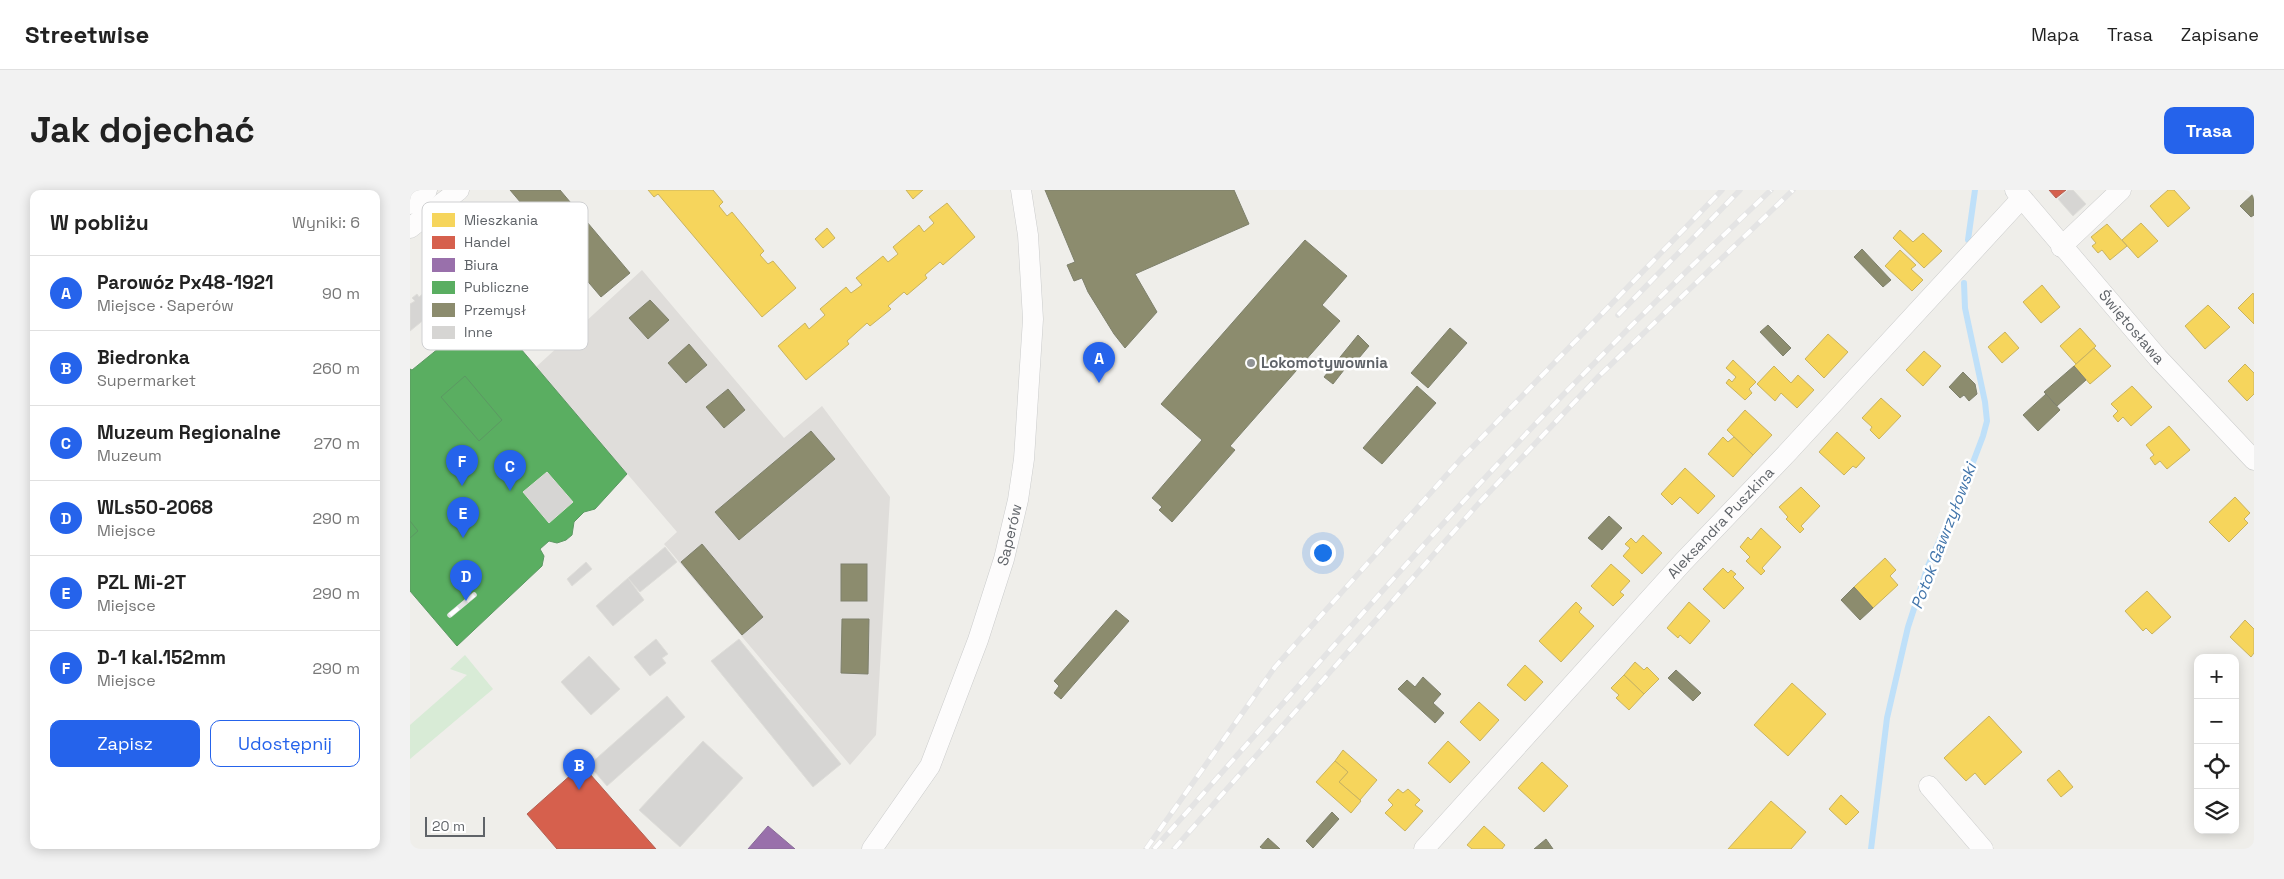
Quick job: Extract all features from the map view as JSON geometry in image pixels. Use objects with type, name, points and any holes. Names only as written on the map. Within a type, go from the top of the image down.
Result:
[{"type":"street","points":[[410,204],[426,190]]},
{"type":"street","points":[[444,202],[459,190]]},
{"type":"street","name":"Saperów","points":[[872,849],[930,766],[978,640],[1004,559],[1016,509],[1024,459],[1032,319],[1028,235],[1021,190]]},
{"type":"street","points":[[2061,246],[2121,190]]},
{"type":"street","name":"Świętosława","points":[[2018,194],[2158,358],[2254,460]]},
{"type":"street","name":"Aleksandra Puszkina","points":[[1424,849],[1683,562],[1788,452],[2018,194]]},
{"type":"street","points":[[410,228],[422,219]]},
{"type":"street","points":[[1929,786],[1983,849]]},
{"type":"shaded area","points":[[642,270],[784,438],[822,406],[890,497],[876,735],[850,765],[664,544],[677,532],[536,367],[555,350],[588,350],[588,319]]},
{"type":"green space","points":[[465,655],[493,689],[410,759],[410,725],[467,675],[450,669]]},
{"type":"building: Mieszkania","points":[[648,190],[713,190],[723,202],[719,206],[727,216],[732,212],[764,251],[760,255],[768,264],[773,261],[796,288],[762,317],[658,194],[654,197]]},
{"type":"building: Mieszkania","points":[[906,190],[923,190],[913,199]]},
{"type":"building: Mieszkania","points":[[2168,190],[2174,190],[2190,208],[2168,227],[2150,206]]},
{"type":"building: Mieszkania","points":[[947,203],[975,237],[943,265],[940,262],[925,275],[927,278],[907,295],[904,292],[888,306],[891,309],[870,326],[867,323],[847,341],[849,344],[806,380],[778,346],[805,323],[809,329],[825,315],[820,309],[846,287],[851,293],[862,285],[856,278],[883,256],[888,262],[898,254],[893,247],[919,225],[924,232],[934,223],[929,217]]},
{"type":"building: Mieszkania","points":[[2141,223],[2158,241],[2138,258],[2122,240]]},
{"type":"building: Mieszkania","points":[[2107,224],[2127,246],[2110,260],[2102,250],[2098,253],[2092,246],[2096,243],[2091,237]]},
{"type":"building: Mieszkania","points":[[827,228],[835,238],[823,248],[815,239]]},
{"type":"building: Mieszkania","points":[[1900,230],[1913,242],[1923,233],[1942,251],[1924,268],[1893,238]]},
{"type":"building: Mieszkania","points":[[1900,250],[1916,265],[1911,269],[1923,280],[1912,291],[1885,266]]},
{"type":"building: Mieszkania","points":[[2042,285],[2060,307],[2041,323],[2023,302]]},
{"type":"building: Mieszkania","points":[[2253,293],[2254,295],[2254,324],[2238,308]]},
{"type":"building: Mieszkania","points":[[2208,305],[2230,327],[2205,349],[2185,326]]},
{"type":"building: Mieszkania","points":[[2080,328],[2096,346],[2076,364],[2060,346]]},
{"type":"building: Mieszkania","points":[[2005,332],[2019,348],[2002,363],[1988,347]]},
{"type":"building: Mieszkania","points":[[1828,334],[1848,352],[1824,378],[1805,359]]},
{"type":"building: Mieszkania","points":[[2094,348],[2111,366],[2090,384],[2074,366]]},
{"type":"building: Mieszkania","points":[[1924,351],[1941,366],[1923,386],[1906,370]]},
{"type":"building: Mieszkania","points":[[1733,360],[1756,382],[1749,389],[1752,393],[1745,400],[1726,383],[1729,379],[1732,382],[1736,377],[1726,368]]},
{"type":"building: Mieszkania","points":[[2245,364],[2254,373],[2254,394],[2247,401],[2228,381]]},
{"type":"building: Mieszkania","points":[[1774,366],[1791,383],[1798,375],[1814,390],[1797,408],[1781,393],[1775,401],[1757,384]]},
{"type":"building: Mieszkania","points":[[2132,386],[2152,407],[2131,426],[2123,417],[2118,422],[2113,416],[2118,411],[2111,404]]},
{"type":"building: Mieszkania","points":[[1881,398],[1901,416],[1879,439],[1870,430],[1872,427],[1862,418]]},
{"type":"building: Mieszkania","points":[[1745,410],[1772,435],[1753,455],[1727,430]]},
{"type":"building: Mieszkania","points":[[2169,426],[2190,450],[2167,469],[2160,461],[2155,465],[2150,458],[2154,455],[2146,445]]},
{"type":"building: Mieszkania","points":[[1837,432],[1865,458],[1856,468],[1853,466],[1844,475],[1819,452]]},
{"type":"building: Mieszkania","points":[[1723,437],[1728,442],[1734,437],[1753,455],[1733,477],[1708,454]]},
{"type":"building: Mieszkania","points":[[1685,468],[1715,496],[1698,514],[1680,497],[1672,505],[1661,494]]},
{"type":"building: Mieszkania","points":[[1801,487],[1820,506],[1801,526],[1804,529],[1800,533],[1786,519],[1788,517],[1779,507]]},
{"type":"building: Mieszkania","points":[[2235,497],[2250,513],[2244,519],[2248,523],[2229,542],[2209,522]]},
{"type":"building: Mieszkania","points":[[1761,528],[1781,547],[1762,568],[1765,571],[1761,575],[1746,561],[1750,557],[1740,547],[1748,537],[1751,540]]},
{"type":"building: Mieszkania","points":[[1643,535],[1662,553],[1642,574],[1623,556],[1630,548],[1625,544],[1631,538],[1636,543]]},
{"type":"building: Mieszkania","points":[[1885,558],[1896,570],[1890,576],[1898,585],[1873,608],[1854,587]]},
{"type":"building: Mieszkania","points":[[1611,564],[1630,581],[1620,592],[1624,595],[1613,606],[1591,586]]},
{"type":"building: Mieszkania","points":[[1723,568],[1728,573],[1731,570],[1736,574],[1733,577],[1744,588],[1724,609],[1703,589]]},
{"type":"building: Mieszkania","points":[[2147,591],[2171,617],[2152,634],[2146,628],[2143,631],[2125,611]]},
{"type":"building: Mieszkania","points":[[1576,602],[1582,608],[1579,612],[1594,626],[1561,662],[1539,641]]},
{"type":"building: Mieszkania","points":[[1689,602],[1710,621],[1690,644],[1680,635],[1678,638],[1667,628]]},
{"type":"building: Mieszkania","points":[[2245,620],[2254,629],[2254,653],[2251,657],[2230,637]]},
{"type":"building: Mieszkania","points":[[1635,662],[1644,670],[1647,667],[1659,679],[1644,694],[1624,675]]},
{"type":"building: Mieszkania","points":[[1525,665],[1543,682],[1525,701],[1507,685]]},
{"type":"building: Mieszkania","points":[[1624,675],[1644,694],[1629,710],[1616,698],[1619,695],[1611,688]]},
{"type":"building: Mieszkania","points":[[1792,683],[1826,714],[1788,756],[1754,725]]},
{"type":"building: Mieszkania","points":[[1479,702],[1499,720],[1480,741],[1460,722]]},
{"type":"building: Mieszkania","points":[[1989,716],[2022,752],[1985,785],[1975,773],[1966,781],[1944,758]]},
{"type":"building: Mieszkania","points":[[1448,741],[1470,762],[1450,783],[1428,763]]},
{"type":"building: Mieszkania","points":[[1343,750],[1377,780],[1360,800],[1339,782],[1348,772],[1335,761]]},
{"type":"building: Mieszkania","points":[[1335,761],[1348,772],[1339,782],[1361,801],[1351,813],[1316,782]]},
{"type":"building: Mieszkania","points":[[1542,762],[1568,786],[1544,812],[1518,788]]},
{"type":"building: Mieszkania","points":[[2059,770],[2073,787],[2061,797],[2047,780]]},
{"type":"building: Mieszkania","points":[[1398,789],[1403,793],[1408,789],[1420,800],[1415,805],[1423,811],[1405,831],[1385,813],[1393,805],[1388,800]]},
{"type":"building: Mieszkania","points":[[1841,795],[1859,812],[1846,825],[1829,809]]},
{"type":"building: Mieszkania","points":[[1771,801],[1806,832],[1791,849],[1728,849]]},
{"type":"building: Mieszkania","points":[[1484,826],[1505,845],[1502,849],[1472,849],[1467,845]]},
{"type":"building: Handel","points":[[2049,190],[2066,190],[2056,198]]},
{"type":"building: Handel","points":[[582,765],[656,849],[557,849],[527,814]]},
{"type":"building: Biura","points":[[768,826],[795,849],[748,849]]},
{"type":"building: Publiczne","points":[[437,350],[522,350],[627,474],[595,509],[584,512],[574,522],[572,535],[566,540],[557,543],[549,541],[540,549],[544,556],[542,566],[457,646],[410,591],[410,369],[412,370]]},
{"type":"building: Publiczne","points":[[465,376],[502,420],[479,441],[441,397]]},
{"type":"building: Publiczne","points":[[410,521],[418,531],[410,538]]},
{"type":"building: Przemysł","points":[[510,190],[560,190],[570,202],[520,202]]},
{"type":"building: Przemysł","points":[[1045,190],[1234,190],[1249,224],[1135,274],[1157,312],[1125,348],[1088,292],[1082,278],[1074,281],[1067,265],[1075,262]]},
{"type":"building: Przemysł","points":[[2254,193],[2254,215],[2251,217],[2240,206]]},
{"type":"building: Przemysł","points":[[588,223],[630,273],[601,297],[588,282]]},
{"type":"building: Przemysł","name":"Lokomotywownia","points":[[1305,240],[1347,276],[1322,305],[1340,321],[1230,446],[1235,450],[1172,522],[1159,510],[1162,507],[1152,498],[1202,440],[1161,404]]},
{"type":"building: Przemysł","points":[[1862,249],[1891,280],[1883,287],[1854,257]]},
{"type":"building: Przemysł","points":[[650,300],[669,320],[648,339],[629,318]]},
{"type":"building: Przemysł","points":[[1768,325],[1791,348],[1783,356],[1760,332]]},
{"type":"building: Przemysł","points":[[1450,328],[1467,343],[1428,388],[1411,373]]},
{"type":"building: Przemysł","points":[[1358,335],[1369,346],[1354,364],[1351,361],[1333,384],[1324,377]]},
{"type":"building: Przemysł","points":[[689,344],[707,365],[686,383],[668,363]]},
{"type":"building: Przemysł","points":[[2074,366],[2086,380],[2057,406],[2044,392]]},
{"type":"building: Przemysł","points":[[1963,372],[1975,384],[1977,394],[1969,401],[1964,395],[1960,398],[1949,387]]},
{"type":"building: Przemysł","points":[[1417,386],[1436,403],[1382,464],[1363,448]]},
{"type":"building: Przemysł","points":[[728,389],[745,410],[724,428],[706,407]]},
{"type":"building: Przemysł","points":[[2046,394],[2060,410],[2038,431],[2023,415]]},
{"type":"building: Przemysł","points":[[811,431],[835,459],[739,540],[715,512]]},
{"type":"building: Przemysł","points":[[1609,516],[1622,528],[1602,550],[1588,538]]},
{"type":"building: Przemysł","points":[[702,544],[763,617],[742,635],[681,562]]},
{"type":"building: Przemysł","points":[[841,564],[867,564],[867,601],[841,601]]},
{"type":"building: Przemysł","points":[[1854,587],[1873,608],[1860,620],[1841,600]]},
{"type":"building: Przemysł","points":[[1116,610],[1129,621],[1061,699],[1054,693],[1059,686],[1054,681]]},
{"type":"building: Przemysł","points":[[842,619],[869,619],[868,674],[841,673]]},
{"type":"building: Przemysł","points":[[1676,670],[1701,693],[1693,701],[1668,678]]},
{"type":"building: Przemysł","points":[[1423,677],[1441,694],[1433,703],[1444,713],[1435,723],[1398,689],[1407,680],[1415,687]]},
{"type":"building: Przemysł","points":[[1332,812],[1339,819],[1313,848],[1306,841]]},
{"type":"building: Przemysł","points":[[1268,838],[1280,849],[1263,849],[1260,847]]},
{"type":"building: Przemysł","points":[[1546,839],[1553,849],[1534,849]]},
{"type":"building: Inne","points":[[2068,190],[2073,190],[2086,204],[2073,216],[2058,199]]},
{"type":"building: Inne","points":[[417,294],[419,297],[422,295],[422,321],[410,331],[410,304],[415,301],[412,298]]},
{"type":"building: Inne","points":[[547,472],[573,502],[549,523],[523,492]]},
{"type":"building: Inne","points":[[665,547],[677,562],[640,592],[628,578]]},
{"type":"building: Inne","points":[[586,562],[592,569],[572,586],[567,579]]},
{"type":"building: Inne","points":[[628,578],[644,600],[613,626],[596,606]]},
{"type":"building: Inne","points":[[656,639],[668,654],[662,658],[666,663],[650,676],[634,657]]},
{"type":"building: Inne","points":[[739,639],[841,764],[813,787],[711,661]]},
{"type":"building: Inne","points":[[589,656],[620,689],[591,715],[561,682]]},
{"type":"building: Inne","points":[[667,696],[685,717],[607,786],[589,765]]},
{"type":"building: Inne","points":[[703,741],[743,778],[680,847],[639,810]]},
{"type":"waterway","name":"Potok Gawrzyłowski","points":[[1968,240],[1975,190]]},
{"type":"waterway","name":"Potok Gawrzyłowski","points":[[1871,849],[1887,718],[1908,627],[1928,566],[1964,486],[1987,421],[1985,402],[1965,308],[1964,283]]},
{"type":"railway","points":[[1146,849],[1275,667],[1460,460],[1722,190]]},
{"type":"railway","points":[[1618,315],[1740,190]]},
{"type":"railway","points":[[1154,849],[1406,564],[1509,452],[1638,319],[1771,190]]},
{"type":"railway","points":[[1174,849],[1479,503],[1599,376],[1793,190]]},
{"type":"railway","points":[[450,615],[474,595]]},
{"type":"place","name":"Lokomotywownia","points":[[1251,363]]},
{"type":"place","name":"Parowóz Px48-1921","points":[[1099,383]]},
{"type":"place","name":"D-1 kal.152mm","points":[[462,486]]},
{"type":"place","name":"Muzeum Regionalne","points":[[510,491]]},
{"type":"place","name":"PZL Mi-2T","points":[[463,538]]},
{"type":"place","name":"WLs50-2068","points":[[466,601]]},
{"type":"place","name":"Biedronka","points":[[579,790]]}]
